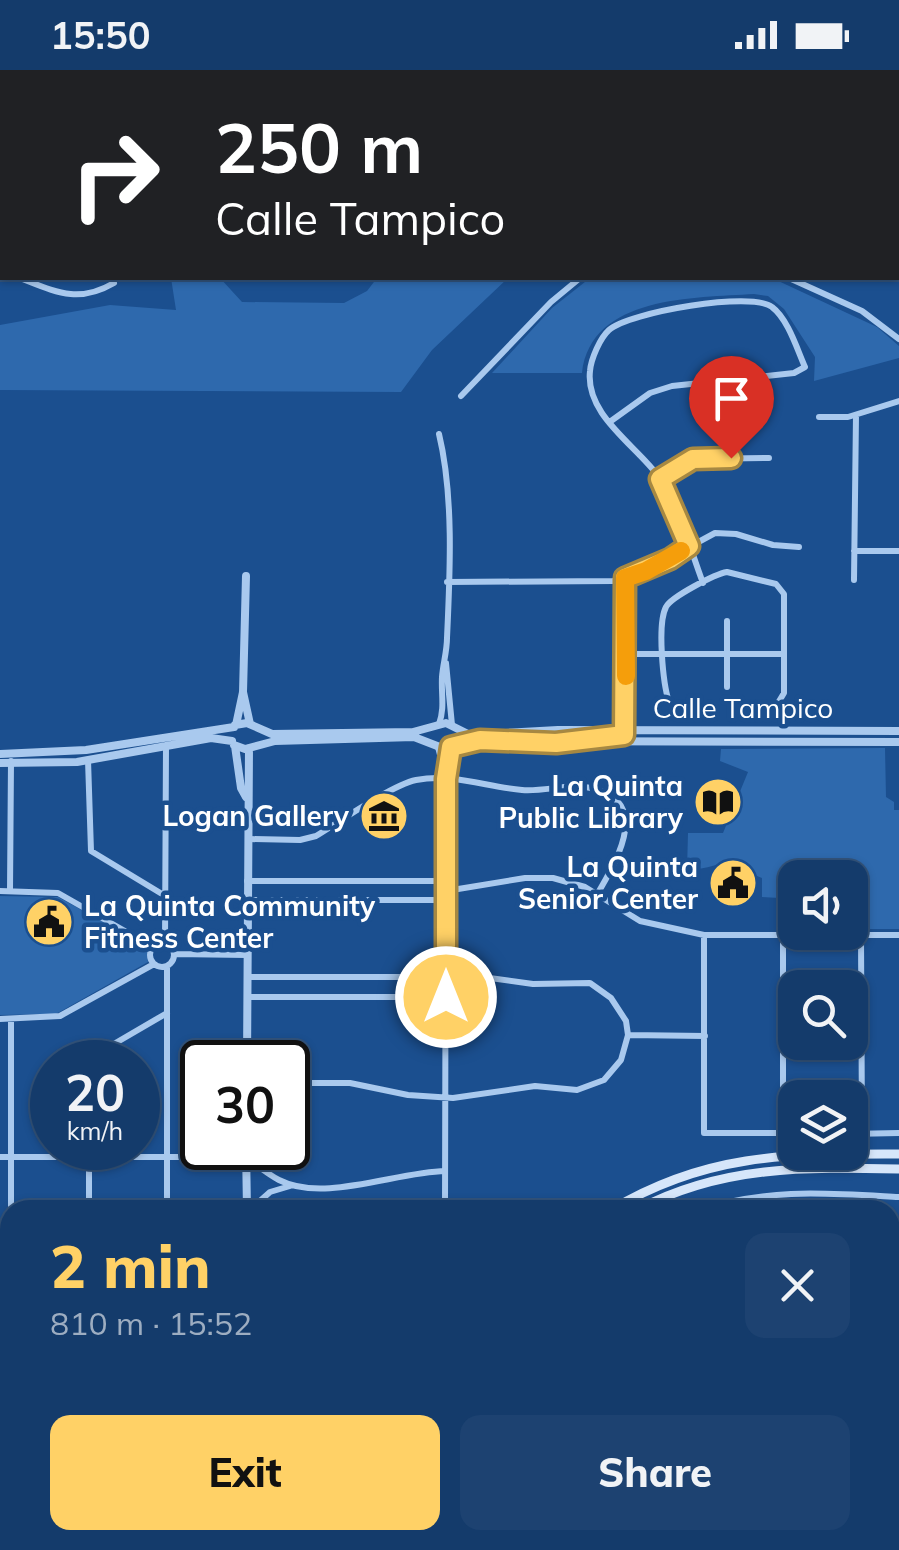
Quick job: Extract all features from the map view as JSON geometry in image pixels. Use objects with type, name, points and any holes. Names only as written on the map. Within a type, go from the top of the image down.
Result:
[{"type":"main road","points":[[632,1200],[684,1175],[750,1158],[899,1154]]},
{"type":"main road","points":[[659,1200],[680,1190],[750,1172],[822,1167],[899,1169]]},
{"type":"street","points":[[26,280],[73,296],[93,294],[114,282]]},
{"type":"street","points":[[461,396],[551,302],[578,280]]},
{"type":"street","points":[[793,280],[862,312],[899,339]]},
{"type":"street","points":[[610,422],[650,393],[672,386],[794,373],[804,367],[794,341],[774,308],[760,301],[682,306],[609,329],[595,352],[590,372],[592,396],[599,410],[660,479],[704,583]]},
{"type":"street","points":[[819,417],[856,416],[899,402]]},
{"type":"street","points":[[854,580],[856,416]]},
{"type":"street","points":[[439,434],[447,471],[448,582],[443,710],[432,735],[446,779]]},
{"type":"street","points":[[660,479],[693,459],[769,458]]},
{"type":"street","points":[[448,582],[625,578],[721,532],[760,543],[799,547]]},
{"type":"street","points":[[854,551],[899,551]]},
{"type":"street","points":[[669,702],[664,686],[664,610],[672,599],[727,572],[780,587],[784,594],[784,693],[778,704]]},
{"type":"street","points":[[246,576],[243,692],[233,743],[246,796]]},
{"type":"street","points":[[556,743],[622,736],[625,731],[625,578]]},
{"type":"street","points":[[727,621],[727,687]]},
{"type":"street","points":[[626,654],[784,654]]},
{"type":"street","points":[[445,657],[458,737],[452,746],[446,779],[445,1200]]},
{"type":"street","points":[[243,692],[257,734],[250,746],[246,796],[248,1040]]},
{"type":"street","name":"Calle Tampico","points":[[0,763],[252,725],[272,734],[413,732],[437,725],[454,726],[470,735],[899,730]]},
{"type":"street","name":"Calle Tampico","points":[[0,754],[11,759],[88,760],[210,738],[250,746],[275,741],[414,737],[437,746],[480,740],[899,742]]},
{"type":"street","points":[[166,746],[166,944],[174,954]]},
{"type":"street","points":[[10,891],[11,759]]},
{"type":"street","points":[[88,760],[91,851],[168,898]]},
{"type":"street","points":[[248,839],[309,839],[405,784],[479,780],[513,790],[540,792],[588,786],[606,794],[621,808],[627,832],[616,865],[598,893]]},
{"type":"street","points":[[446,891],[540,878],[573,882],[598,893],[640,921],[704,936],[778,935]]},
{"type":"street","points":[[247,881],[446,881]]},
{"type":"street","points":[[0,891],[49,891],[66,896],[152,948],[166,944]]},
{"type":"street","points":[[247,900],[446,900]]},
{"type":"street","points":[[868,935],[899,935]]},
{"type":"street","points":[[704,936],[704,1133],[778,1133]]},
{"type":"street","points":[[152,948],[154,964]]},
{"type":"street","points":[[782,1080],[783,950]]},
{"type":"street","points":[[861,950],[862,1080]]},
{"type":"street","points":[[174,954],[247,955]]},
{"type":"street","points":[[167,1200],[167,966],[174,954]]},
{"type":"street","points":[[0,1019],[60,1016],[154,964],[167,966]]},
{"type":"street","points":[[247,978],[446,975],[533,984],[590,983],[620,1008],[628,1035],[614,1070],[591,1086],[577,1090],[535,1086],[471,1097],[446,1097],[408,1095],[350,1083],[310,1084]]},
{"type":"street","points":[[247,997],[446,997]]},
{"type":"street","points":[[120,1040],[168,1012]]},
{"type":"street","points":[[11,1019],[11,1200]]},
{"type":"street","points":[[628,1035],[705,1036]]},
{"type":"street","points":[[868,1134],[899,1134]]},
{"type":"street","points":[[0,1156],[30,1155]]},
{"type":"street","points":[[160,1156],[180,1155]]},
{"type":"street","points":[[89,1170],[89,1200]]},
{"type":"street","points":[[247,1170],[248,1200]]},
{"type":"street","points":[[267,1170],[291,1185]]},
{"type":"street","points":[[260,1200],[291,1185],[346,1186],[445,1171]]},
{"type":"street","points":[[739,1200],[791,1192],[899,1197]]},
{"type":"street","points":[[368,1550],[399,1550]]},
{"type":"shaded area","points":[[171,280],[222,280],[242,302],[344,303],[367,291],[375,280],[506,280],[432,350],[401,392],[0,390],[0,325],[110,305],[176,310]]},
{"type":"shaded area","points":[[587,280],[776,280],[877,327],[899,346],[899,358],[814,381],[815,357],[784,309],[768,296],[754,294],[676,300],[625,315],[604,328],[590,347],[582,373],[492,373],[552,308]]},
{"type":"shaded area","points":[[885,748],[886,797],[894,802],[894,810],[899,810],[899,929],[868,929],[868,860],[778,860],[778,898],[762,897],[762,878],[752,874],[742,861],[687,870],[688,833],[723,833],[748,772],[720,761],[721,749]]},
{"type":"shaded area","points":[[0,896],[58,897],[147,946],[148,962],[56,1014],[0,1015]]},
{"type":"slow traffic","points":[[626,676],[625,578],[681,551]]},
{"type":"place","name":"La Quinta Public Library","points":[[718,802]]},
{"type":"place","name":"Logan Gallery","points":[[384,816]]},
{"type":"place","name":"La Quinta Senior Center","points":[[733,883]]},
{"type":"place","name":"La Quinta Community Fitness Center","points":[[49,922]]},
{"type":"route","points":[[446,997],[446,779],[451,747],[480,740],[556,743],[624,735],[625,578],[646,571],[689,546],[660,479],[693,459],[731,458]]}]
